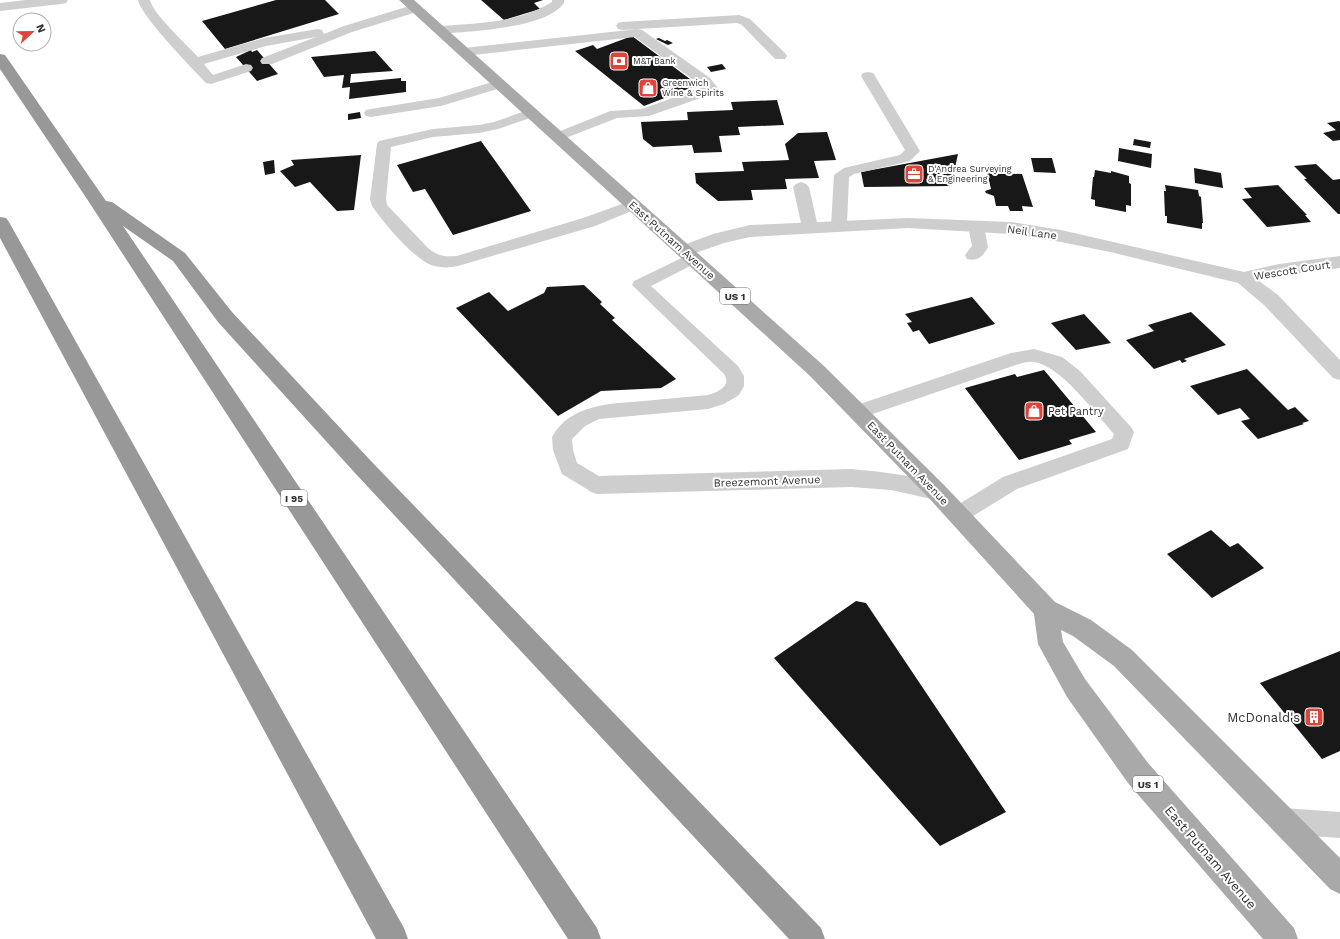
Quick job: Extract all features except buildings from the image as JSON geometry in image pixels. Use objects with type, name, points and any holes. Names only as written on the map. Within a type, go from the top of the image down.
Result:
[{"type":"highway","name":"I 95","points":[[0,58],[96,198],[586,939]]},
{"type":"highway","points":[[96,198],[179,257],[225,317],[363,467],[810,939]]},
{"type":"highway","points":[[0,222],[393,939]]},
{"type":"main road","name":"East Putnam Avenue","points":[[411,4],[817,371],[936,491],[1046,610],[1082,628],[1123,658],[1340,879]]},
{"type":"main road","name":"East Putnam Avenue","points":[[1046,610],[1051,644],[1076,688],[1138,773],[1283,939]]},
{"type":"street","points":[[0,7],[60,0]]},
{"type":"street","name":"Neil Lane","points":[[688,254],[719,238],[750,231],[839,225],[908,223],[976,226],[1011,228],[1061,236],[1110,246],[1244,278],[1271,300],[1340,373]]},
{"type":"street","name":"Wescott Court","points":[[1244,278],[1279,270],[1340,262]]},
{"type":"street","name":"Breezemont Avenue","points":[[596,484],[852,478],[891,480],[936,491]]},
{"type":"lane","points":[[144,0],[145,5],[153,16],[211,80],[246,68]]},
{"type":"lane","points":[[452,41],[498,24],[528,18],[553,8],[558,3],[558,0]]},
{"type":"lane","points":[[267,61],[411,4]]},
{"type":"lane","points":[[452,41],[496,35],[739,19],[746,22],[780,56]]},
{"type":"lane","points":[[196,62],[264,42],[348,29]]},
{"type":"lane","points":[[452,41],[638,34],[705,81],[710,87],[707,91],[644,113],[615,114],[558,137]]},
{"type":"lane","points":[[839,225],[842,175],[905,158],[912,151],[868,76]]},
{"type":"lane","points":[[371,112],[441,102],[499,84]]},
{"type":"lane","points":[[531,113],[498,125],[479,129],[433,133],[384,144],[378,199],[380,206],[423,253],[435,260],[447,262],[458,261],[589,222],[633,205]]},
{"type":"lane","points":[[801,187],[810,227]]},
{"type":"lane","points":[[973,255],[980,247],[976,226]]},
{"type":"lane","points":[[596,484],[569,468],[563,450],[562,437],[572,425],[588,415],[599,412],[708,402],[722,398],[732,390],[736,382],[735,376],[729,368],[640,285],[688,254]]},
{"type":"lane","points":[[858,412],[1017,358],[1034,356],[1056,362],[1073,376],[1124,432],[1121,444],[1010,483],[958,515]]},
{"type":"lane","points":[[1284,821],[1340,825]]},
{"type":"place","name":"M&T Bank","points":[[619,61]]},
{"type":"place","name":"Greenwich Wine & Spirits","points":[[648,88]]},
{"type":"place","name":"D'Andrea Surveying & Engineering","points":[[914,174]]},
{"type":"place","name":"Pet Pantry","points":[[1034,411]]},
{"type":"place","name":"McDonald's","points":[[1314,717]]}]
